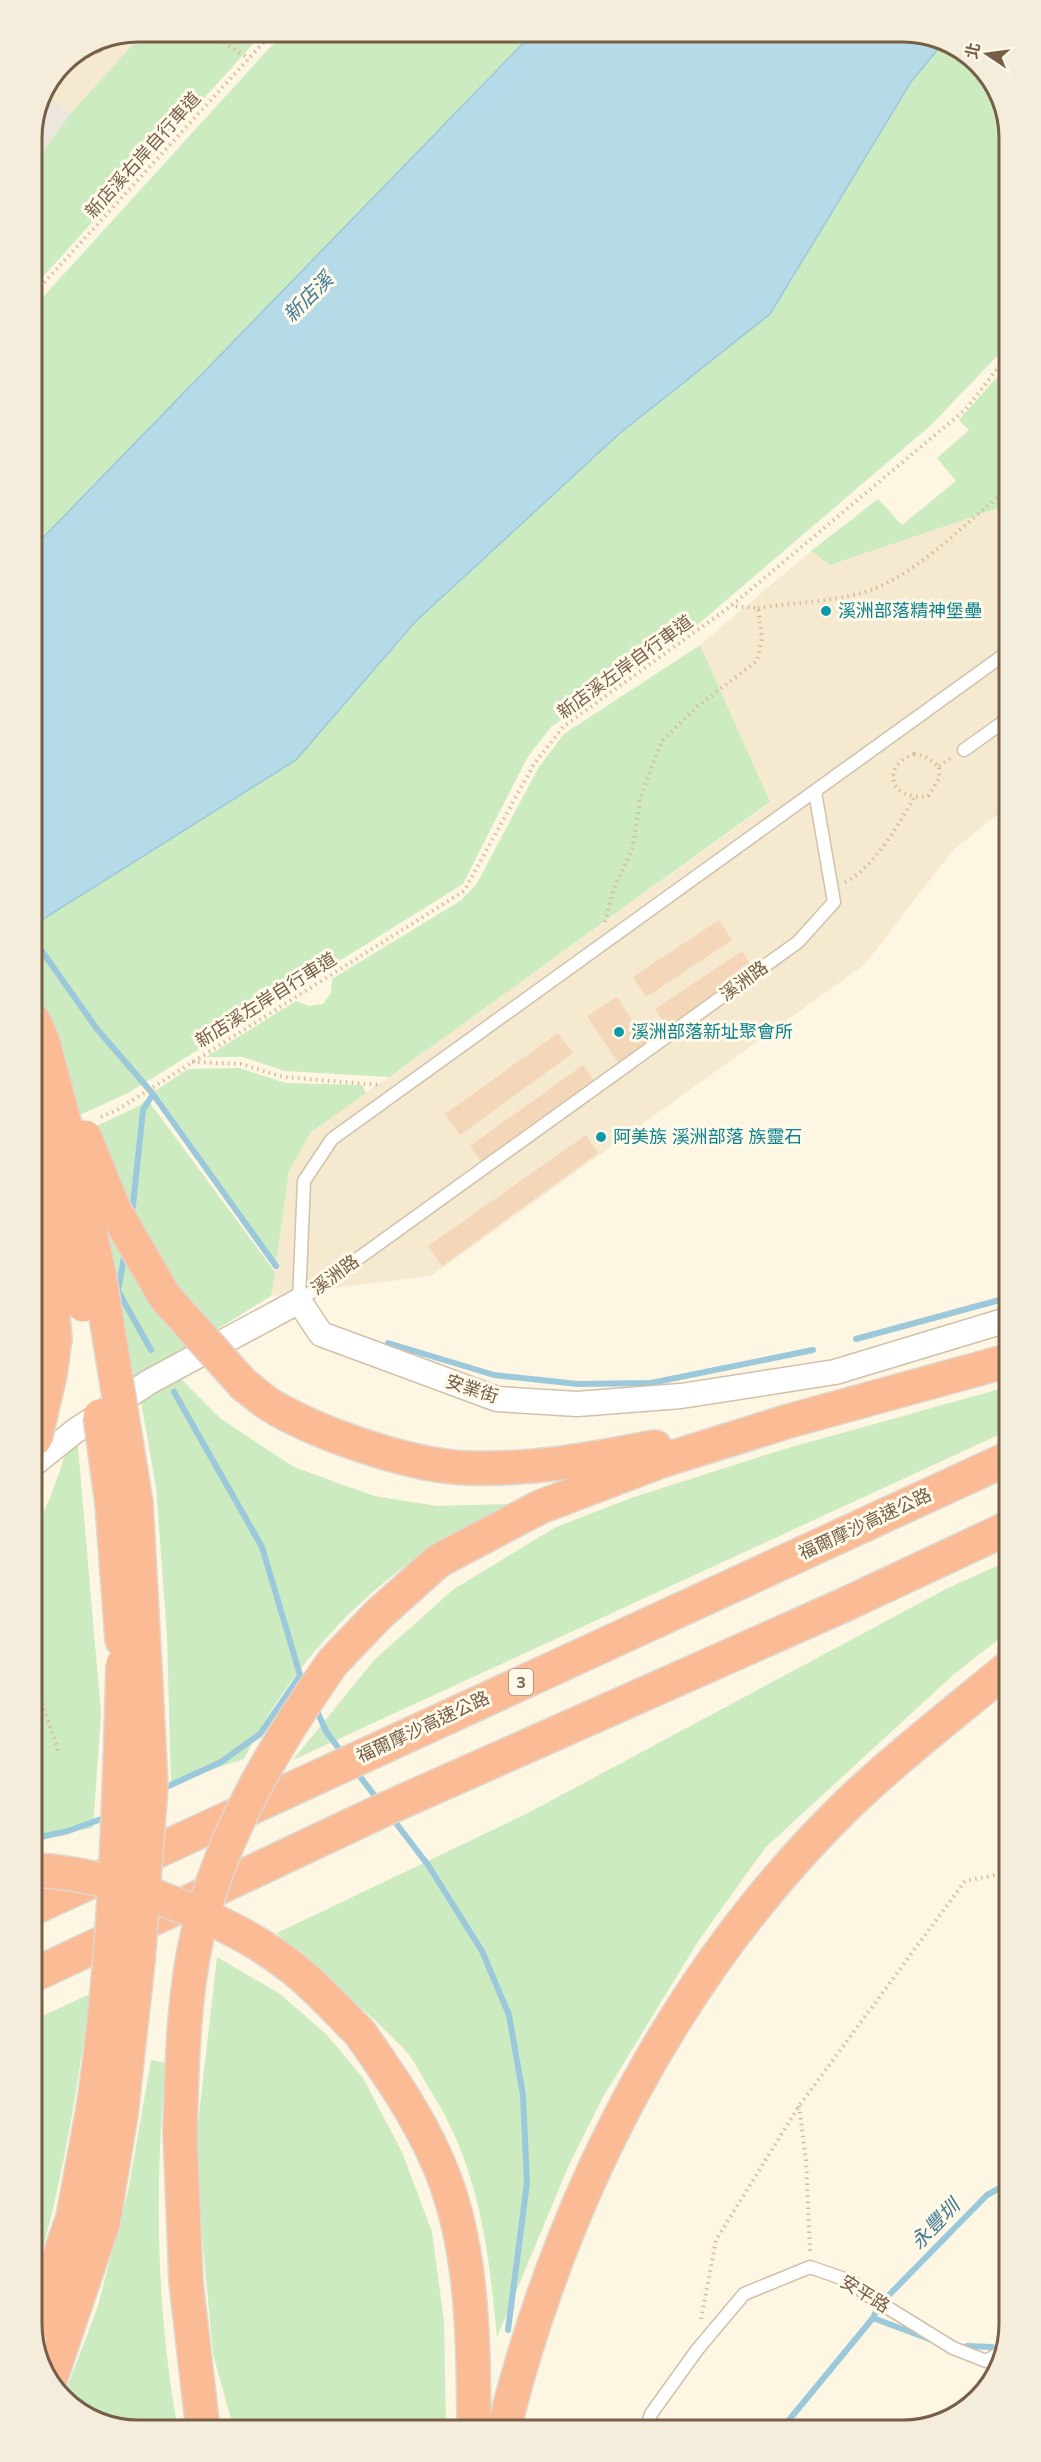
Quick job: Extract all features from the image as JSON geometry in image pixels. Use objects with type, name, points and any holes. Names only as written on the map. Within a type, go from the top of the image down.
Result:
[{"type":"highway","points":[[42,1040],[67,1093],[114,1209],[165,1297],[244,1385],[277,1409],[362,1445],[410,1459],[467,1468],[523,1467],[593,1459],[789,1422]]},
{"type":"highway","points":[[42,1045],[74,1158],[99,1273],[124,1503],[134,1666],[101,2058],[107,2112],[103,2223],[54,2369]]},
{"type":"highway","points":[[42,1133],[86,1319],[124,1503]]},
{"type":"highway","points":[[42,1220],[55,1338],[49,1384],[42,1412]]},
{"type":"highway","points":[[202,2420],[186,2282],[180,2131],[183,2036],[198,1933],[224,1849],[258,1778],[291,1722],[333,1662],[378,1615],[438,1561],[540,1507],[661,1461],[789,1422],[999,1363]]},
{"type":"highway","name":"福爾摩沙高速公路","points":[[42,1904],[999,1463]]},
{"type":"highway","points":[[42,1971],[371,1816],[844,1605],[999,1532]]},
{"type":"highway","points":[[506,2420],[522,2353],[549,2275],[592,2171],[659,2048],[712,1963],[793,1861],[848,1804],[899,1758],[999,1675]]},
{"type":"highway","points":[[42,1870],[57,1871],[150,1893],[237,1933],[300,1974],[360,2033],[403,2095],[437,2159],[454,2208],[466,2272],[474,2353],[474,2420]]},
{"type":"highway","points":[[42,2308],[107,2112]]},
{"type":"street","name":"安業街","points":[[299,1301],[321,1334],[497,1399],[577,1404],[681,1396],[836,1372],[999,1322]]},
{"type":"street","points":[[42,1457],[75,1431],[149,1382],[299,1301]]},
{"type":"lane","name":"溪洲路","points":[[299,1301],[304,1181],[332,1139],[999,658]]},
{"type":"lane","points":[[964,750],[999,724]]},
{"type":"lane","name":"溪洲路","points":[[299,1301],[798,942],[834,902],[815,792]]},
{"type":"lane","points":[[649,2420],[651,2414],[697,2350],[744,2294],[810,2267]]},
{"type":"lane","name":"安平路","points":[[810,2267],[854,2282],[864,2293],[953,2348],[986,2361],[993,2356]]},
{"type":"path","points":[[224,42],[249,59]]},
{"type":"path","name":"新店溪右岸自行車道","points":[[42,285],[264,42]]},
{"type":"path","name":"新店溪左岸自行車道","points":[[96,1119],[117,1110],[464,891],[534,764],[564,726],[731,606],[966,409],[999,367]]},
{"type":"path","points":[[731,606],[758,608],[854,594],[876,588],[926,557],[999,497]]},
{"type":"path","points":[[599,946],[613,891],[633,847],[640,799],[661,742],[699,705],[757,661],[762,638],[758,608]]},
{"type":"path","points":[[914,754],[924,756],[939,766],[939,779],[928,796],[914,798],[900,792],[893,780],[895,767],[903,758],[914,754]]},
{"type":"path","points":[[831,889],[854,878],[891,836],[914,798]]},
{"type":"path","points":[[192,1062],[241,1064],[283,1077],[378,1083],[389,1097]]},
{"type":"path","points":[[42,1704],[59,1753]]},
{"type":"path","points":[[697,2350],[703,2298],[716,2240],[799,2106],[965,1881],[999,1874]]},
{"type":"path","points":[[799,2106],[806,2160],[810,2267]]},
{"type":"shaded area","points":[[135,42],[71,113],[50,99],[62,79],[85,58],[101,49]]},
{"type":"shaded area","points":[[50,99],[71,113],[42,152],[42,131]]},
{"type":"shaded area","points":[[999,508],[999,814],[953,850],[865,964],[431,1276],[271,1296],[289,1171],[310,1133],[770,803],[700,645],[811,551],[830,565]]},
{"type":"green space","points":[[135,42],[255,42],[42,278],[42,152],[71,113]]},
{"type":"green space","points":[[275,42],[524,42],[42,539],[42,298]]},
{"type":"green space","points":[[938,49],[957,59],[957,84],[982,84],[994,107],[998,125],[999,354],[930,426],[696,626],[551,727],[527,758],[463,884],[328,968],[314,967],[302,970],[295,978],[292,992],[128,1093],[42,1132],[42,920],[296,760],[415,622],[619,434],[770,314],[912,82]]},
{"type":"green space","points":[[999,375],[999,508],[830,565],[811,551],[878,499],[902,525],[956,481],[937,458],[969,430],[959,420]]},
{"type":"green space","points":[[700,645],[770,802],[389,1077],[285,1071],[242,1057],[206,1057],[296,1001],[309,1006],[323,1004],[331,993],[332,979],[460,901],[476,885],[539,767],[564,734]]},
{"type":"green space","points":[[239,1068],[286,1083],[362,1085],[366,1093],[310,1133],[289,1171],[276,1263],[155,1091],[188,1069]]},
{"type":"green space","points":[[147,1099],[275,1272],[271,1296],[164,1362],[221,1419],[294,1467],[374,1496],[437,1506],[512,1504],[432,1548],[367,1597],[319,1646],[298,1672],[260,1729],[244,1759],[171,1783],[167,1635],[156,1487],[137,1379],[128,1383],[101,1251],[42,1347],[42,1151],[139,1106]]},
{"type":"green space","points":[[999,1389],[999,1435],[293,1760],[375,1659],[454,1589],[556,1527],[634,1497],[781,1450]]},
{"type":"green space","points":[[75,1412],[101,1714],[93,1828],[42,1836],[42,1515],[68,1443]]},
{"type":"green space","points":[[999,1565],[999,1639],[953,1675],[765,1848],[699,1940],[603,2097],[569,2165],[497,2337],[490,2270],[478,2206],[470,2175],[445,2115],[405,2050],[277,1933],[526,1814],[946,1589]]},
{"type":"green space","points":[[217,1957],[280,1994],[327,2035],[363,2078],[402,2152],[432,2232],[444,2321],[446,2420],[231,2420],[213,2354],[202,2235],[197,2132]]},
{"type":"green space","points":[[90,1994],[69,2133],[42,2251],[42,2016]]},
{"type":"green space","points":[[151,2060],[166,2063],[160,2155],[159,2247],[165,2339],[176,2420],[131,2420],[113,2417],[90,2407],[67,2388],[97,2309],[128,2192]]},
{"type":"water","name":"新店溪","points":[[524,42],[910,42],[938,49],[911,82],[770,314],[619,434],[415,622],[296,760],[42,920],[42,539]]},
{"type":"building","points":[[719,920],[732,940],[646,997],[633,977]]},
{"type":"building","points":[[742,951],[755,971],[668,1029],[655,1009]]},
{"type":"building","name":"溪洲部落新址聚會所","points":[[617,997],[650,1049],[622,1068],[587,1016]]},
{"type":"building","points":[[558,1033],[573,1053],[460,1135],[445,1114]]},
{"type":"building","points":[[583,1065],[597,1085],[484,1166],[470,1146]]},
{"type":"building","points":[[586,1135],[598,1153],[442,1266],[428,1246]]},
{"type":"waterway","points":[[42,951],[97,1029],[153,1094],[276,1266]]},
{"type":"waterway","points":[[132,1215],[143,1110],[153,1094]]},
{"type":"waterway","points":[[125,1252],[118,1291],[151,1350]]},
{"type":"waterway","points":[[856,1339],[999,1300]]},
{"type":"waterway","points":[[388,1343],[494,1375],[578,1384],[651,1383],[813,1350]]},
{"type":"waterway","points":[[174,1392],[262,1547],[303,1685]]},
{"type":"waterway","points":[[162,1789],[221,1762],[260,1734],[299,1677]]},
{"type":"waterway","points":[[315,1707],[327,1733],[344,1755]]},
{"type":"waterway","points":[[355,1770],[378,1800]]},
{"type":"waterway","points":[[42,1837],[68,1831],[107,1817]]},
{"type":"waterway","points":[[392,1818],[428,1865],[482,1951],[509,2015],[523,2095],[527,2183],[508,2330]]},
{"type":"waterway","name":"永豐圳","points":[[889,2295],[987,2195],[999,2188]]},
{"type":"waterway","name":"永豐圳","points":[[789,2420],[873,2318],[879,2305]]},
{"type":"waterway","points":[[873,2318],[929,2339]]},
{"type":"waterway","points":[[967,2346],[992,2347]]},
{"type":"place","name":"溪洲部落精神堡壘","points":[[826,611]]},
{"type":"place","name":"溪洲部落新址聚會所","points":[[619,1032]]},
{"type":"place","name":"阿美族 溪洲部落 族靈石","points":[[601,1137]]}]
